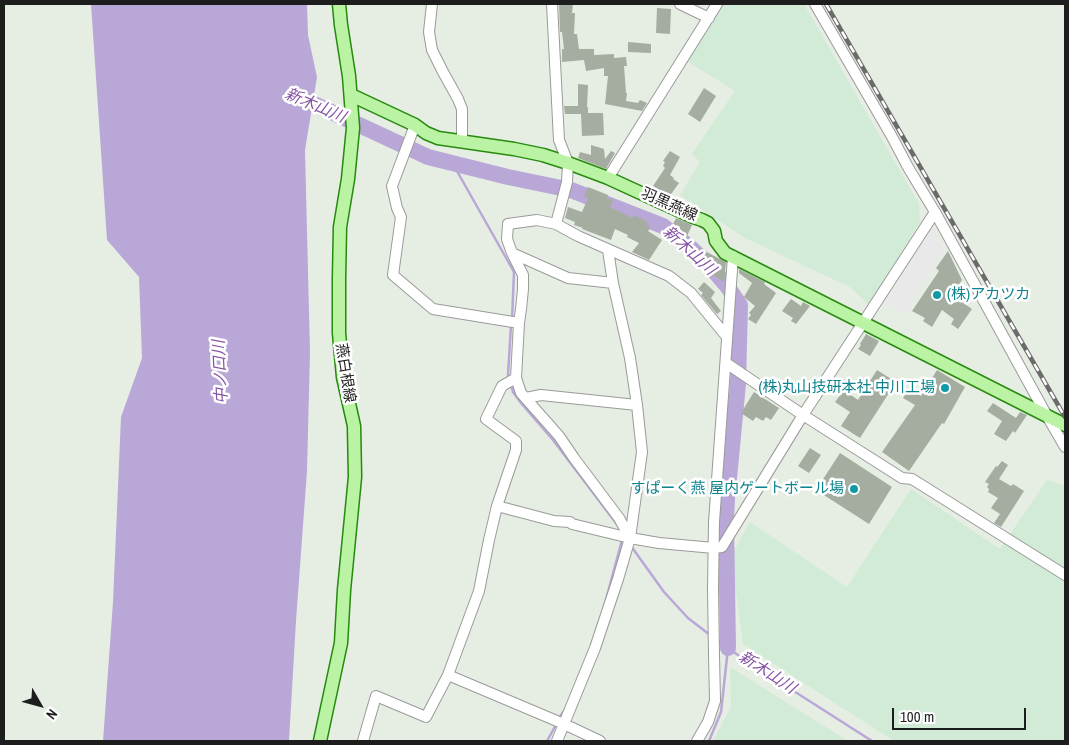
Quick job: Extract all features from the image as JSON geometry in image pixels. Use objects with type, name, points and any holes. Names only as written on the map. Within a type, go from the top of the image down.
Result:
[{"type":"main road","name":"燕白根線","points":[[320,741],[341,643],[355,477],[354,426],[343,377],[339,332],[340,227],[348,178],[353,128],[349,76],[339,4]]},
{"type":"main road","name":"羽黒燕線","points":[[350,95],[438,138],[514,149],[568,163],[608,178],[708,223],[714,231],[716,241],[725,253],[1065,425]]},
{"type":"street","points":[[432,4],[429,32],[432,50],[462,109],[462,142]]},
{"type":"street","points":[[552,4],[559,140],[568,163],[568,182],[556,224]]},
{"type":"street","points":[[680,4],[708,18]]},
{"type":"street","points":[[608,178],[717,4]]},
{"type":"street","points":[[815,4],[891,134],[1065,446]]},
{"type":"street","points":[[414,125],[392,186],[401,217],[393,275],[433,309],[519,323]]},
{"type":"street","points":[[497,506],[570,522],[630,538],[659,543],[714,548],[722,547],[804,415],[935,212]]},
{"type":"street","points":[[630,538],[619,518],[559,436],[521,392],[516,378],[523,275],[507,239],[508,224],[537,220],[556,224],[608,250],[668,276],[691,293],[727,337]]},
{"type":"street","points":[[557,741],[595,648],[618,579],[630,538],[642,452],[630,358],[613,283],[608,250]]},
{"type":"street","points":[[512,253],[568,278],[613,283]]},
{"type":"street","points":[[700,740],[716,701],[713,646],[714,522],[732,256]]},
{"type":"street","points":[[726,363],[902,478],[912,479],[1065,575]]},
{"type":"street","points":[[364,741],[376,696],[426,716],[448,675],[479,591],[497,506],[516,450],[516,441],[486,419],[502,386],[516,378]]},
{"type":"street","points":[[526,398],[541,395],[637,405]]},
{"type":"street","points":[[448,675],[600,741]]},
{"type":"green space","points":[[724,4],[804,4],[919,204],[920,222],[869,305],[850,287],[745,238],[680,195],[700,162],[692,154],[735,91],[687,61]]},
{"type":"green space","points":[[1047,480],[1065,486],[1065,741],[894,741],[743,644],[731,556],[750,522],[847,587],[911,489],[1000,549]]},
{"type":"green space","points":[[730,667],[848,741],[713,741],[731,707]]},
{"type":"shaded area","points":[[932,225],[944,251],[905,315],[885,304]]},
{"type":"water","name":"中ノ口川","points":[[91,4],[307,4],[308,35],[317,77],[305,150],[310,352],[307,471],[289,741],[103,741],[113,602],[121,417],[142,358],[139,277],[107,240]]},
{"type":"building","points":[[559,4],[573,4],[572,13],[575,13],[574,34],[577,34],[579,49],[594,49],[594,55],[614,54],[614,58],[626,57],[627,66],[624,66],[626,101],[638,103],[640,100],[647,103],[642,111],[605,104],[608,76],[604,76],[604,68],[586,71],[584,60],[562,62],[562,49],[564,49],[562,32],[560,32]]},
{"type":"building","points":[[657,8],[671,9],[670,34],[656,33]]},
{"type":"building","points":[[628,42],[651,44],[651,53],[628,52]]},
{"type":"building","points":[[578,84],[588,85],[588,113],[603,113],[604,135],[582,136],[581,114],[565,114],[564,106],[578,106]]},
{"type":"building","points":[[704,88],[716,96],[700,122],[688,114]]},
{"type":"building","points":[[591,145],[604,149],[605,159],[611,151],[615,153],[606,169],[578,158],[580,152],[591,155]]},
{"type":"building","points":[[670,151],[680,157],[670,175],[679,183],[669,197],[653,186],[665,168],[663,166],[665,162],[663,161]]},
{"type":"building","points":[[588,187],[608,195],[607,198],[613,200],[610,207],[632,218],[634,215],[648,222],[646,225],[651,227],[648,231],[662,240],[649,260],[632,252],[639,243],[627,237],[628,235],[615,229],[611,240],[582,229],[574,225],[575,222],[565,218],[568,207],[582,212],[588,198],[584,196]]},
{"type":"building","points":[[676,218],[692,225],[684,243],[666,239]]},
{"type":"building","points":[[697,247],[726,262],[724,282],[711,274],[714,270]]},
{"type":"building","name":"(株)アカツカ","points":[[948,251],[962,280],[952,295],[972,309],[958,329],[951,324],[954,319],[942,310],[932,327],[923,321],[925,318],[912,311],[939,271],[936,268]]},
{"type":"building","points":[[739,269],[765,282],[764,284],[776,293],[756,324],[748,319],[751,315],[749,313],[755,306],[744,297],[752,283],[739,273]]},
{"type":"building","points":[[704,282],[715,292],[711,298],[721,311],[717,314],[701,295],[703,293],[698,289]]},
{"type":"building","points":[[791,299],[801,306],[803,302],[810,306],[796,324],[791,321],[793,318],[782,311]]},
{"type":"building","points":[[866,334],[879,341],[870,356],[858,349]]},
{"type":"building","points":[[877,370],[896,382],[860,438],[841,426],[850,412],[835,402],[844,390],[858,400]]},
{"type":"building","points":[[937,370],[965,387],[944,424],[942,423],[909,471],[882,452],[915,405],[903,398],[909,388],[921,396]]},
{"type":"building","points":[[754,392],[779,408],[771,420],[766,417],[763,421],[756,417],[753,421],[741,413]]},
{"type":"building","points":[[993,403],[1016,418],[1020,412],[1027,415],[1015,433],[1013,431],[1006,441],[994,434],[1002,421],[987,411]]},
{"type":"building","points":[[810,448],[821,455],[809,473],[798,466]]},
{"type":"building","name":"すぱーく燕 屋内ゲートボール場","points":[[840,453],[892,487],[869,524],[816,490]]},
{"type":"building","points":[[1002,461],[1008,465],[999,479],[1011,486],[1013,484],[1024,491],[1001,527],[994,523],[1000,514],[991,508],[998,498],[988,492],[989,489],[987,487],[989,484],[985,482],[996,466]]},
{"type":"waterway","name":"新木山川","points":[[294,96],[428,157],[571,190],[663,226],[692,249],[727,286],[740,305],[738,384],[726,520],[728,648]]},
{"type":"waterway","points":[[453,164],[514,272],[512,320]]},
{"type":"waterway","points":[[509,379],[511,325]]},
{"type":"waterway","points":[[511,384],[513,392],[521,403],[553,440],[619,527]]},
{"type":"waterway","points":[[604,607],[622,540]]},
{"type":"waterway","points":[[631,546],[664,592],[688,618],[710,635]]},
{"type":"waterway","name":"新木山川","points":[[716,639],[742,658],[872,741]]},
{"type":"waterway","points":[[709,741],[721,712],[728,648]]},
{"type":"waterway","points":[[559,718],[566,708]]},
{"type":"waterway","points":[[547,741],[557,723]]},
{"type":"railway","points":[[826,4],[1065,417]]},
{"type":"place","name":"(株)アカツカ","points":[[937,295]]},
{"type":"place","name":"(株)丸山技研本社 中川工場","points":[[945,388]]},
{"type":"place","name":"すぱーく燕 屋内ゲートボール場","points":[[854,489]]}]
